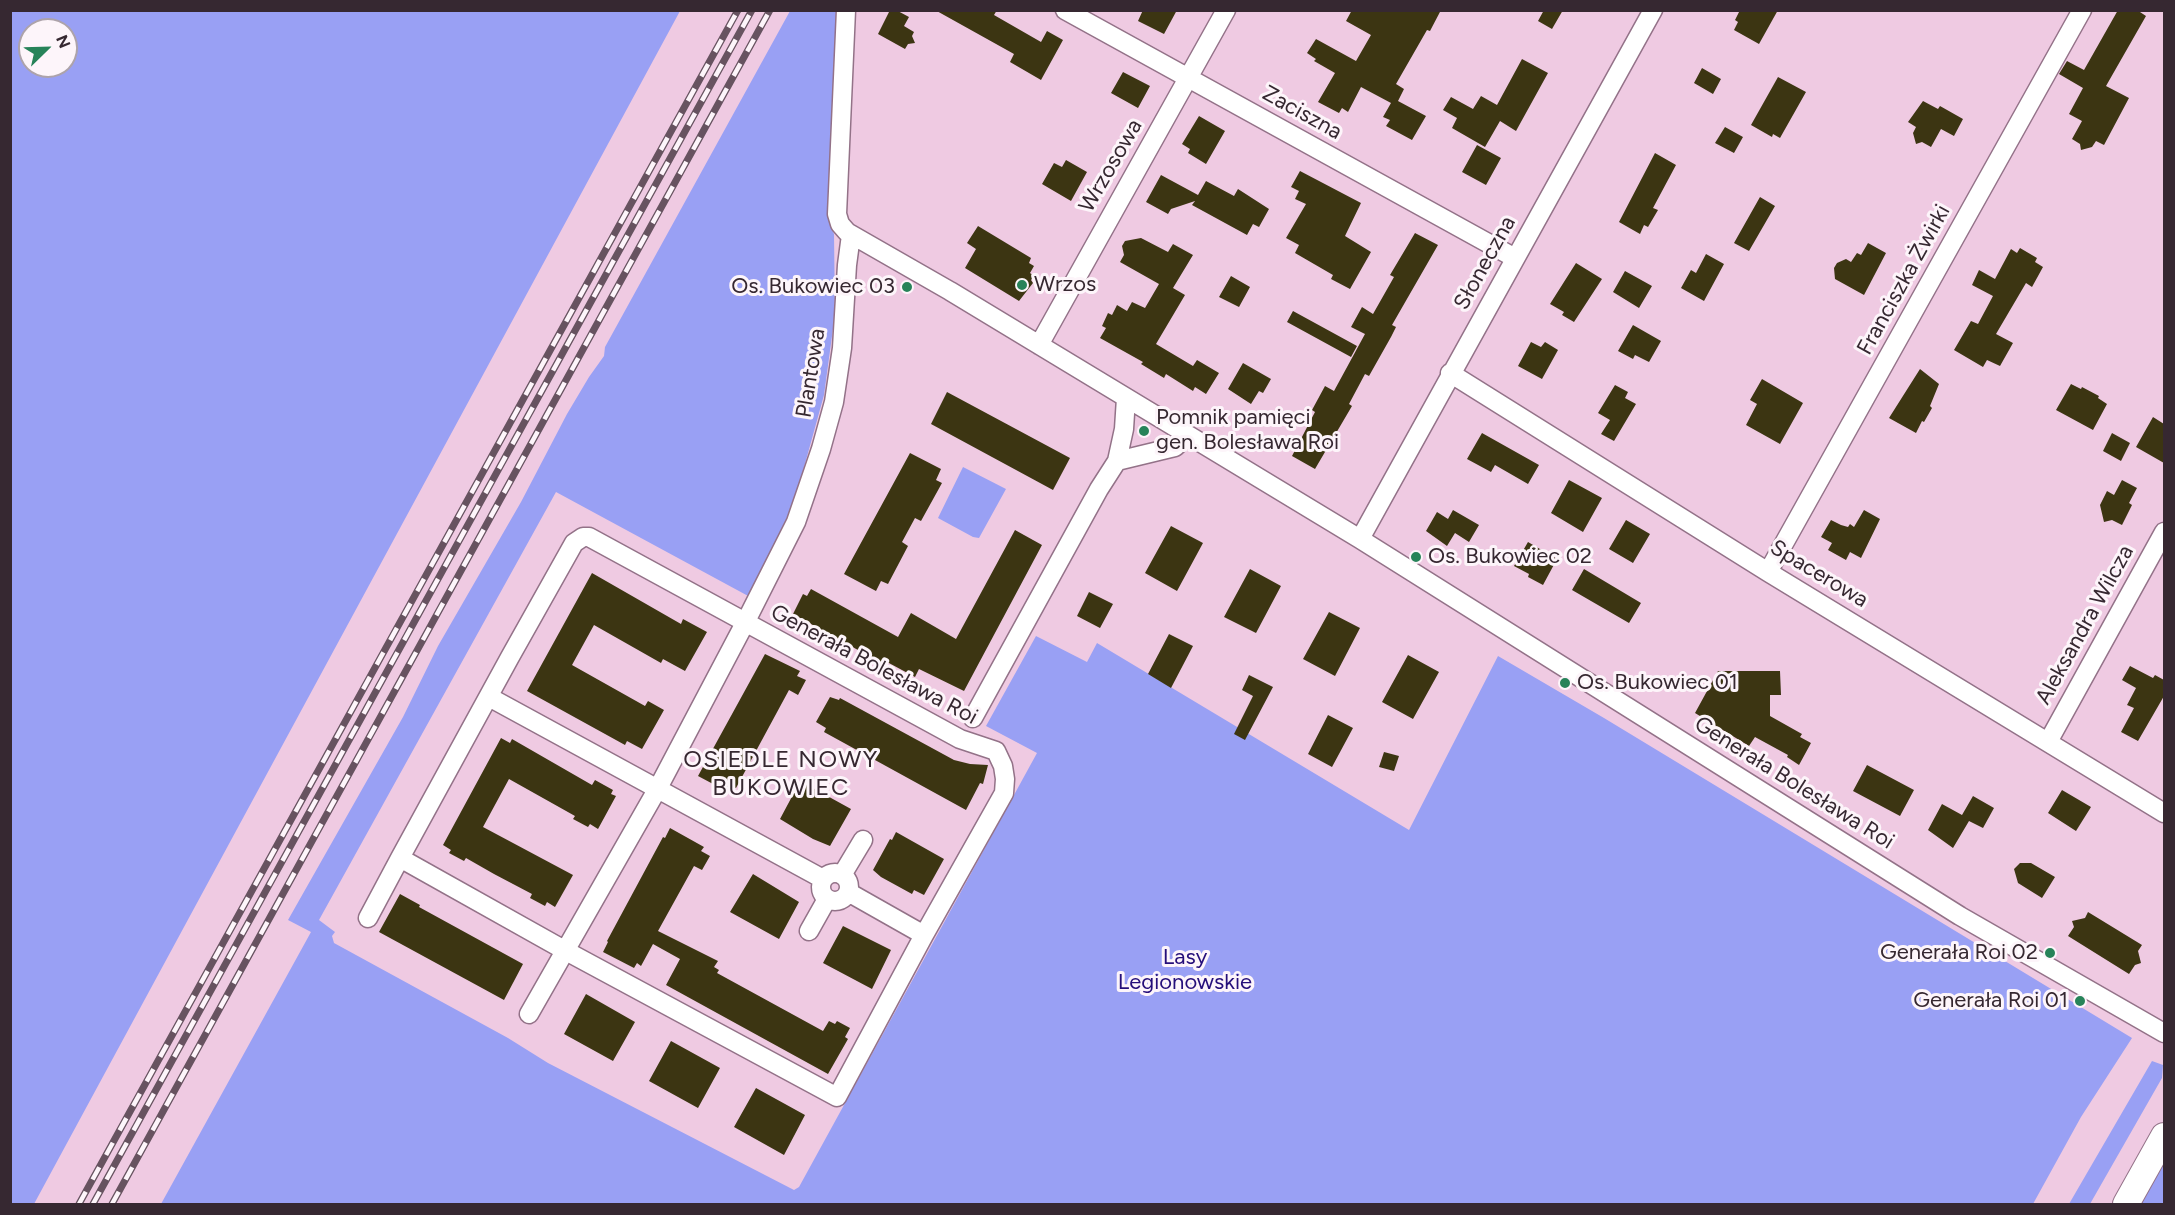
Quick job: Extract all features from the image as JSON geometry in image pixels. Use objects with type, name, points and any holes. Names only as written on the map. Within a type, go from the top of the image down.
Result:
[{"type":"main road","points":[[2127,1204],[2164,1136]]},
{"type":"street","points":[[846,10],[837,214],[840,224],[851,235]]},
{"type":"street","name":"Zaciszna","points":[[1065,10],[1515,258]]},
{"type":"street","name":"Wrzosowa","points":[[1039,345],[1226,10]]},
{"type":"street","name":"Słoneczna","points":[[1360,539],[1653,10]]},
{"type":"street","name":"Franciszka Żwirki","points":[[1768,572],[2082,10]]},
{"type":"street","name":"Generała Bolesława Roi","points":[[851,235],[919,272],[1360,539],[1960,916],[2164,1033]]},
{"type":"street","name":"Plantowa","points":[[745,623],[796,522],[834,402],[842,348],[846,265],[851,235]]},
{"type":"street","name":"Spacerowa","points":[[1450,373],[1768,572],[2164,813]]},
{"type":"street","name":"Generała Bolesława Roi","points":[[973,718],[1099,489],[1117,461],[1124,429],[1126,398]]},
{"type":"street","points":[[1117,461],[1174,447],[1188,435]]},
{"type":"street","name":"Aleksandra Wilcza","points":[[2048,742],[2164,532]]},
{"type":"street","points":[[368,918],[573,543],[583,537],[589,537],[745,623]]},
{"type":"street","name":"Generała Bolesława Roi","points":[[400,858],[566,951],[837,1097],[924,935],[1005,793],[1003,766],[996,751],[960,739],[745,623],[658,788],[566,951],[529,1014]]},
{"type":"street","points":[[489,697],[823,879]]},
{"type":"street","points":[[863,840],[845,883],[842,899],[836,901],[827,898],[821,890],[823,879],[832,873],[845,883],[924,935]]},
{"type":"street","points":[[809,931],[827,898]]},
{"type":"green space","points":[[10,11],[680,11],[34,1204],[10,1204]]},
{"type":"green space","name":"Lasy Legionowskie","points":[[790,11],[836,11],[829,222],[834,234],[835,314],[824,395],[795,500],[750,597],[556,492],[319,920],[335,932],[332,936],[334,943],[508,1038],[548,1063],[794,1190],[799,1187],[1037,753],[986,726],[1036,636],[1087,662],[1097,643],[1409,830],[1498,656],[2132,1038],[2081,1117],[2033,1204],[161,1204],[311,932],[288,920],[403,717],[438,646],[521,502],[567,414],[604,356],[605,347]]},
{"type":"green space","points":[[963,467],[1006,489],[979,538],[938,518]]},
{"type":"green space","points":[[2152,1061],[2163,1065],[2162,1078],[2090,1204],[2069,1204]]},
{"type":"green space","points":[[2164,1160],[2164,1204],[2139,1204]]},
{"type":"building","points":[[890,10],[896,10],[909,17],[904,26],[914,32],[912,36],[915,43],[908,44],[905,49],[878,34]]},
{"type":"building","points":[[935,10],[997,10],[994,15],[1041,42],[1047,31],[1063,40],[1041,80],[1010,62],[1014,54]]},
{"type":"building","points":[[1143,10],[1177,10],[1164,34],[1138,21]]},
{"type":"building","points":[[1352,10],[1441,10],[1396,84],[1404,89],[1398,101],[1426,116],[1412,140],[1386,126],[1390,120],[1383,117],[1391,103],[1361,87],[1348,112],[1342,108],[1339,113],[1318,102],[1335,73],[1314,61],[1316,59],[1307,53],[1316,39],[1356,61],[1371,35],[1346,21]]},
{"type":"building","points":[[1544,10],[1563,10],[1552,29],[1538,21]]},
{"type":"building","points":[[1740,10],[1778,10],[1759,44],[1734,30],[1738,22],[1735,20]]},
{"type":"building","points":[[2118,10],[2137,10],[2146,16],[2106,86],[2129,98],[2104,145],[2096,141],[2092,147],[2081,150],[2080,144],[2072,139],[2082,121],[2069,114],[2083,88],[2059,74],[2067,61],[2084,70]]},
{"type":"building","points":[[1522,59],[1548,73],[1516,131],[1500,121],[1485,147],[1452,128],[1457,118],[1443,110],[1451,97],[1473,109],[1481,96],[1497,105]]},
{"type":"building","points":[[1702,68],[1721,79],[1713,94],[1694,83]]},
{"type":"building","points":[[1123,72],[1150,86],[1138,108],[1111,93]]},
{"type":"building","points":[[1778,77],[1806,92],[1780,138],[1773,134],[1772,137],[1751,125]]},
{"type":"building","points":[[1923,101],[1938,109],[1940,106],[1963,119],[1954,136],[1941,129],[1931,147],[1922,142],[1916,144],[1913,133],[1916,127],[1908,122]]},
{"type":"building","points":[[1199,116],[1225,131],[1206,164],[1188,153],[1190,149],[1182,144]]},
{"type":"building","points":[[1725,127],[1743,137],[1734,153],[1715,143]]},
{"type":"building","points":[[1477,145],[1501,158],[1486,185],[1462,172]]},
{"type":"building","points":[[1655,153],[1676,165],[1653,208],[1658,210],[1648,227],[1644,225],[1640,234],[1619,222]]},
{"type":"building","points":[[1066,160],[1087,172],[1071,201],[1042,184],[1054,163],[1062,167]]},
{"type":"building","points":[[1300,171],[1361,203],[1345,236],[1371,252],[1350,289],[1331,279],[1333,275],[1295,253],[1299,245],[1286,238],[1306,204],[1295,199],[1299,191],[1291,187]]},
{"type":"building","points":[[1161,175],[1198,195],[1206,181],[1234,196],[1238,189],[1269,209],[1259,227],[1253,224],[1247,235],[1192,205],[1195,201],[1171,209],[1168,214],[1146,202]]},
{"type":"building","points":[[1760,197],[1775,206],[1749,251],[1734,243]]},
{"type":"building","points":[[978,226],[1031,258],[1029,263],[1034,266],[1030,273],[1034,276],[1031,280],[1033,283],[1019,301],[965,268],[976,249],[967,243]]},
{"type":"building","points":[[1415,233],[1438,245],[1392,325],[1396,327],[1391,337],[1369,376],[1365,374],[1349,404],[1352,406],[1315,469],[1292,456],[1315,412],[1312,410],[1325,386],[1334,391],[1365,334],[1351,327],[1362,307],[1373,314],[1394,277],[1390,275]]},
{"type":"building","points":[[1141,238],[1168,252],[1173,244],[1193,255],[1173,288],[1185,295],[1156,344],[1193,366],[1197,360],[1219,373],[1206,394],[1195,387],[1193,391],[1166,374],[1164,378],[1141,364],[1143,362],[1100,338],[1106,328],[1102,326],[1108,313],[1112,315],[1117,305],[1127,311],[1132,302],[1145,308],[1159,284],[1120,262],[1124,255],[1122,246],[1125,241]]},
{"type":"building","points":[[1868,243],[1886,253],[1864,295],[1835,279],[1834,268],[1837,263],[1846,259],[1851,262],[1857,253],[1861,255]]},
{"type":"building","points":[[2020,248],[2037,258],[2035,262],[2043,267],[2032,287],[2026,283],[1996,334],[2013,343],[2000,366],[1987,360],[1983,367],[1954,350],[1971,321],[1978,324],[1993,296],[1972,285],[1979,270],[1995,279],[2011,249],[2017,253]]},
{"type":"building","points":[[1706,254],[1724,264],[1704,301],[1681,288],[1691,270],[1696,273]]},
{"type":"building","points":[[1576,263],[1602,279],[1574,322],[1562,315],[1564,312],[1550,304]]},
{"type":"building","points":[[1625,271],[1652,286],[1639,308],[1613,292]]},
{"type":"building","points":[[1231,276],[1250,287],[1239,307],[1219,297]]},
{"type":"building","points":[[1293,311],[1357,346],[1351,357],[1287,322]]},
{"type":"building","points":[[1633,325],[1661,341],[1649,362],[1635,355],[1633,359],[1618,351]]},
{"type":"building","points":[[1531,342],[1541,347],[1545,342],[1558,350],[1542,379],[1518,366]]},
{"type":"building","points":[[1243,363],[1271,379],[1263,393],[1259,391],[1251,404],[1228,389]]},
{"type":"building","points":[[1920,369],[1939,384],[1930,406],[1932,408],[1916,433],[1889,418]]},
{"type":"building","points":[[1762,379],[1803,403],[1780,444],[1746,425],[1757,404],[1750,400]]},
{"type":"building","points":[[2071,384],[2099,396],[2098,398],[2107,404],[2093,430],[2056,410]]},
{"type":"building","points":[[1615,385],[1628,392],[1625,398],[1636,404],[1614,441],[1601,434],[1610,420],[1598,413]]},
{"type":"building","points":[[947,392],[1070,458],[1053,490],[931,424]]},
{"type":"building","points":[[2153,417],[2164,424],[2164,463],[2136,447]]},
{"type":"building","points":[[1482,433],[1539,465],[1528,484],[1495,465],[1491,472],[1467,459]]},
{"type":"building","points":[[2112,433],[2130,443],[2121,461],[2103,451]]},
{"type":"building","points":[[910,453],[941,469],[936,480],[942,483],[921,521],[915,518],[902,542],[908,546],[888,584],[881,581],[876,591],[844,574]]},
{"type":"building","points":[[1569,480],[1602,498],[1583,532],[1551,513]]},
{"type":"building","points":[[2122,480],[2137,488],[2129,503],[2132,505],[2122,525],[2112,520],[2104,522],[2100,505],[2107,491],[2114,495]]},
{"type":"building","points":[[1453,510],[1479,525],[1469,542],[1455,533],[1447,546],[1426,531],[1437,512],[1448,519]]},
{"type":"building","points":[[1864,510],[1880,519],[1861,558],[1850,552],[1846,560],[1828,550],[1832,543],[1821,537],[1831,520],[1841,525],[1848,527],[1850,524],[1854,527]]},
{"type":"building","points":[[1626,520],[1650,534],[1633,563],[1609,549]]},
{"type":"building","points":[[1171,526],[1203,543],[1177,591],[1145,573]]},
{"type":"building","points":[[1015,530],[1042,545],[964,691],[919,669],[915,677],[887,662],[885,665],[793,614],[803,594],[807,596],[811,589],[898,637],[911,613],[956,639]]},
{"type":"building","points":[[1528,542],[1557,559],[1543,585],[1514,566]]},
{"type":"building","points":[[1250,569],[1281,586],[1256,633],[1224,617]]},
{"type":"building","points":[[1584,569],[1641,603],[1629,623],[1572,590]]},
{"type":"building","points":[[592,573],[681,624],[683,619],[707,632],[685,671],[663,659],[661,663],[594,625],[572,665],[645,706],[648,701],[664,710],[642,749],[627,741],[625,745],[527,691]]},
{"type":"building","points":[[1089,592],[1113,604],[1100,628],[1077,616]]},
{"type":"building","points":[[1329,612],[1360,628],[1335,676],[1303,659]]},
{"type":"building","points":[[1169,634],[1193,646],[1171,688],[1148,674]]},
{"type":"building","points":[[765,654],[800,671],[797,676],[806,680],[798,695],[789,690],[736,788],[733,787],[730,793],[698,776]]},
{"type":"building","points":[[1408,655],[1439,672],[1413,719],[1382,702]]},
{"type":"building","points":[[2130,666],[2153,678],[2155,675],[2164,680],[2164,696],[2138,741],[2121,732],[2134,708],[2127,705],[2136,688],[2122,680]]},
{"type":"building","points":[[1718,671],[1780,671],[1781,695],[1770,695],[1770,716],[1802,734],[1800,737],[1811,743],[1799,765],[1787,757],[1788,755],[1755,737],[1749,746],[1695,713]]},
{"type":"building","points":[[1249,675],[1273,687],[1245,740],[1234,734],[1253,696],[1242,690]]},
{"type":"building","points":[[830,697],[839,700],[840,698],[954,760],[988,765],[983,784],[980,783],[966,810],[824,732],[826,728],[816,722]]},
{"type":"building","points":[[1328,715],[1353,728],[1332,767],[1308,754]]},
{"type":"building","points":[[501,738],[510,743],[512,739],[592,785],[595,780],[613,790],[611,794],[616,796],[598,829],[590,824],[588,827],[573,819],[575,816],[509,779],[483,827],[573,875],[555,907],[547,902],[545,906],[530,898],[532,894],[466,858],[464,861],[449,853],[451,850],[443,845]]},
{"type":"building","points":[[1384,752],[1399,756],[1394,771],[1379,767]]},
{"type":"building","points":[[1867,765],[1914,790],[1900,816],[1853,791]]},
{"type":"building","points":[[802,782],[851,809],[830,846],[813,839],[780,819]]},
{"type":"building","points":[[2062,790],[2091,807],[2076,831],[2048,813]]},
{"type":"building","points":[[1973,796],[1994,808],[1983,828],[1969,821],[1953,848],[1928,830],[1942,804],[1962,815]]},
{"type":"building","points":[[670,828],[704,847],[701,851],[710,856],[702,870],[694,866],[658,931],[718,961],[714,967],[719,970],[717,973],[823,1031],[829,1021],[835,1024],[837,1021],[850,1028],[845,1037],[848,1039],[828,1074],[666,985],[680,959],[653,944],[641,966],[637,963],[634,968],[603,952],[663,837],[665,838]]},
{"type":"building","points":[[896,832],[944,859],[924,895],[914,890],[912,894],[873,870]]},
{"type":"building","points":[[2020,863],[2031,863],[2055,877],[2042,898],[2018,883],[2014,869]]},
{"type":"building","points":[[753,874],[799,902],[779,939],[730,912]]},
{"type":"building","points":[[400,894],[420,905],[419,907],[523,964],[504,1000],[379,932]]},
{"type":"building","points":[[2088,912],[2142,945],[2138,951],[2141,963],[2135,965],[2129,974],[2068,936],[2074,927],[2072,921],[2085,918]]},
{"type":"building","points":[[843,926],[891,950],[872,989],[823,963]]},
{"type":"building","points":[[586,994],[635,1022],[613,1061],[564,1034]]},
{"type":"building","points":[[671,1041],[720,1068],[698,1108],[649,1081]]},
{"type":"building","points":[[756,1088],[805,1115],[784,1155],[734,1127]]},
{"type":"railway","points":[[79,1204],[738,10]]},
{"type":"railway","points":[[93,1204],[752,10]]},
{"type":"railway","points":[[112,1204],[770,10]]},
{"type":"place","name":"Wrzos","points":[[1022,285]]},
{"type":"place","name":"Os. Bukowiec 03","points":[[907,287]]},
{"type":"place","name":"Pomnik pamięci gen. Bolesława Roi","points":[[1144,431]]},
{"type":"place","name":"Os. Bukowiec 02","points":[[1416,557]]},
{"type":"place","name":"Os. Bukowiec 01","points":[[1565,683]]},
{"type":"place","name":"Generała Roi 02","points":[[2050,953]]},
{"type":"place","name":"Generała Roi 01","points":[[2080,1001]]},
{"type":"district","name":"OSIEDLE NOWY BUKOWIEC","points":[[781,774]]}]
